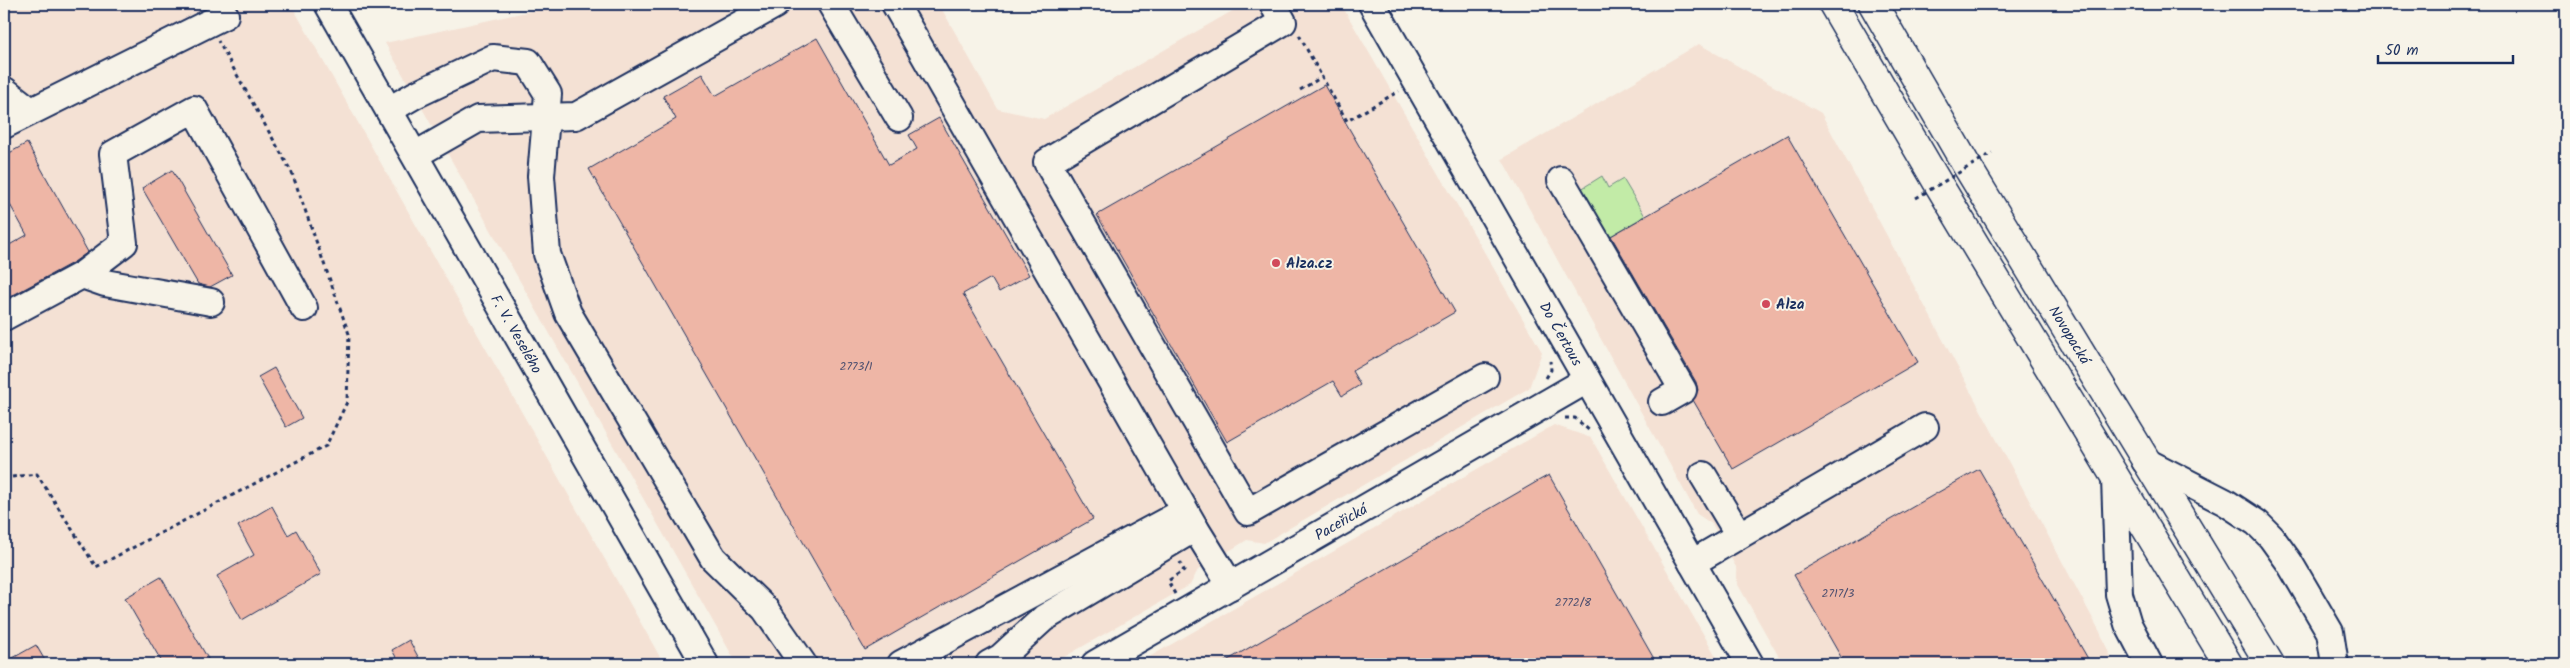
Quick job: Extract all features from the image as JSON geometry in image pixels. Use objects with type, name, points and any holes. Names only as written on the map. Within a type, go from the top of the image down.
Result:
[{"type":"highway","points":[[1834,4],[2228,664]]},
{"type":"highway","name":"Novopacká","points":[[1873,4],[1968,168],[2270,664]]},
{"type":"street","name":"F. V. Veselého","points":[[328,4],[705,664]]},
{"type":"street","points":[[831,4],[898,118]]},
{"type":"street","points":[[895,4],[1190,520],[1231,586]]},
{"type":"street","points":[[1273,4],[1283,22],[1047,162],[1248,512],[1485,377]]},
{"type":"street","name":"Do Čertous","points":[[1372,4],[1750,664]]},
{"type":"street","points":[[415,155],[478,119],[576,116],[774,5]]},
{"type":"street","points":[[4,125],[217,19]]},
{"type":"street","points":[[389,110],[414,95],[493,58],[528,62],[548,94],[541,176],[547,254],[568,313],[713,558],[765,610],[803,664]]},
{"type":"street","points":[[4,90],[31,111]]},
{"type":"street","points":[[4,317],[82,275],[124,243],[113,154],[194,109],[304,308]]},
{"type":"street","points":[[1561,180],[1683,390],[1662,402]]},
{"type":"street","points":[[82,275],[105,283],[211,302]]},
{"type":"street","name":"Paceřická","points":[[1095,664],[1588,380]]},
{"type":"street","points":[[1692,563],[1925,427]]},
{"type":"street","points":[[2145,461],[2225,502],[2257,523],[2271,537],[2289,562],[2330,632],[2335,664]]},
{"type":"street","points":[[1703,475],[1738,536]]},
{"type":"street","points":[[2116,479],[2119,594],[2128,624],[2149,664]]},
{"type":"street","points":[[901,664],[1190,520]]},
{"type":"street","points":[[989,664],[1000,658],[1044,618],[1190,520]]},
{"type":"path","points":[[4,478],[37,474],[96,567],[326,446],[347,402],[349,334],[292,173],[217,19]]},
{"type":"path","points":[[1300,30],[1299,36],[1347,121],[1399,91]]},
{"type":"path","points":[[1300,90],[1322,77]]},
{"type":"path","points":[[1916,198],[1992,153]]},
{"type":"path","points":[[1558,418],[1575,418],[1598,438]]},
{"type":"shaded area","points":[[4,4],[291,4],[664,664],[4,664]]},
{"type":"shaded area","points":[[563,4],[939,4],[998,109],[1044,119],[1234,10],[1235,4],[1341,4],[1542,352],[1529,388],[1264,543],[1247,540],[1198,570],[1190,585],[1052,664],[737,664],[385,43]]},
{"type":"shaded area","points":[[1699,44],[1821,113],[2100,632],[2114,664],[1783,664],[1737,583],[1736,567],[1712,524],[1697,514],[1502,159]]},
{"type":"shaded area","points":[[1554,425],[1591,438],[1717,658],[1712,660],[1714,664],[1137,664]]},
{"type":"green space","points":[[1602,176],[1608,188],[1623,179],[1645,216],[1602,241],[1573,194]]},
{"type":"building","points":[[817,38],[889,165],[917,149],[909,135],[939,118],[1029,275],[999,292],[991,278],[963,294],[1093,519],[865,650],[589,169],[676,119],[663,96],[702,74],[715,96]]},
{"type":"building","name":"Alza.cz","points":[[1324,85],[1455,312],[1352,371],[1360,385],[1342,396],[1333,381],[1227,442],[1097,215]]},
{"type":"building","points":[[1787,135],[1918,362],[1733,469],[1693,400],[1698,390],[1696,382],[1611,236]]},
{"type":"building","points":[[27,143],[88,252],[74,262],[4,300],[4,248],[27,235],[4,194],[4,156]]},
{"type":"building","points":[[172,170],[232,275],[210,287],[198,284],[142,188]]},
{"type":"building","points":[[274,368],[302,418],[286,427],[258,377]]},
{"type":"building","points":[[1979,469],[2091,664],[1845,664],[1794,575]]},
{"type":"building","points":[[1549,475],[1657,664],[1221,664],[1538,481]]},
{"type":"building","points":[[272,506],[288,535],[296,530],[321,574],[242,620],[217,576],[254,555],[238,526]]},
{"type":"building","points":[[161,577],[211,664],[163,664],[125,598]]},
{"type":"building","points":[[409,640],[422,664],[400,664],[392,650]]},
{"type":"building","points":[[36,645],[47,664],[4,664],[4,663]]},
{"type":"place","name":"Alza.cz","points":[[1276,263]]},
{"type":"place","name":"Alza","points":[[1766,304]]}]
